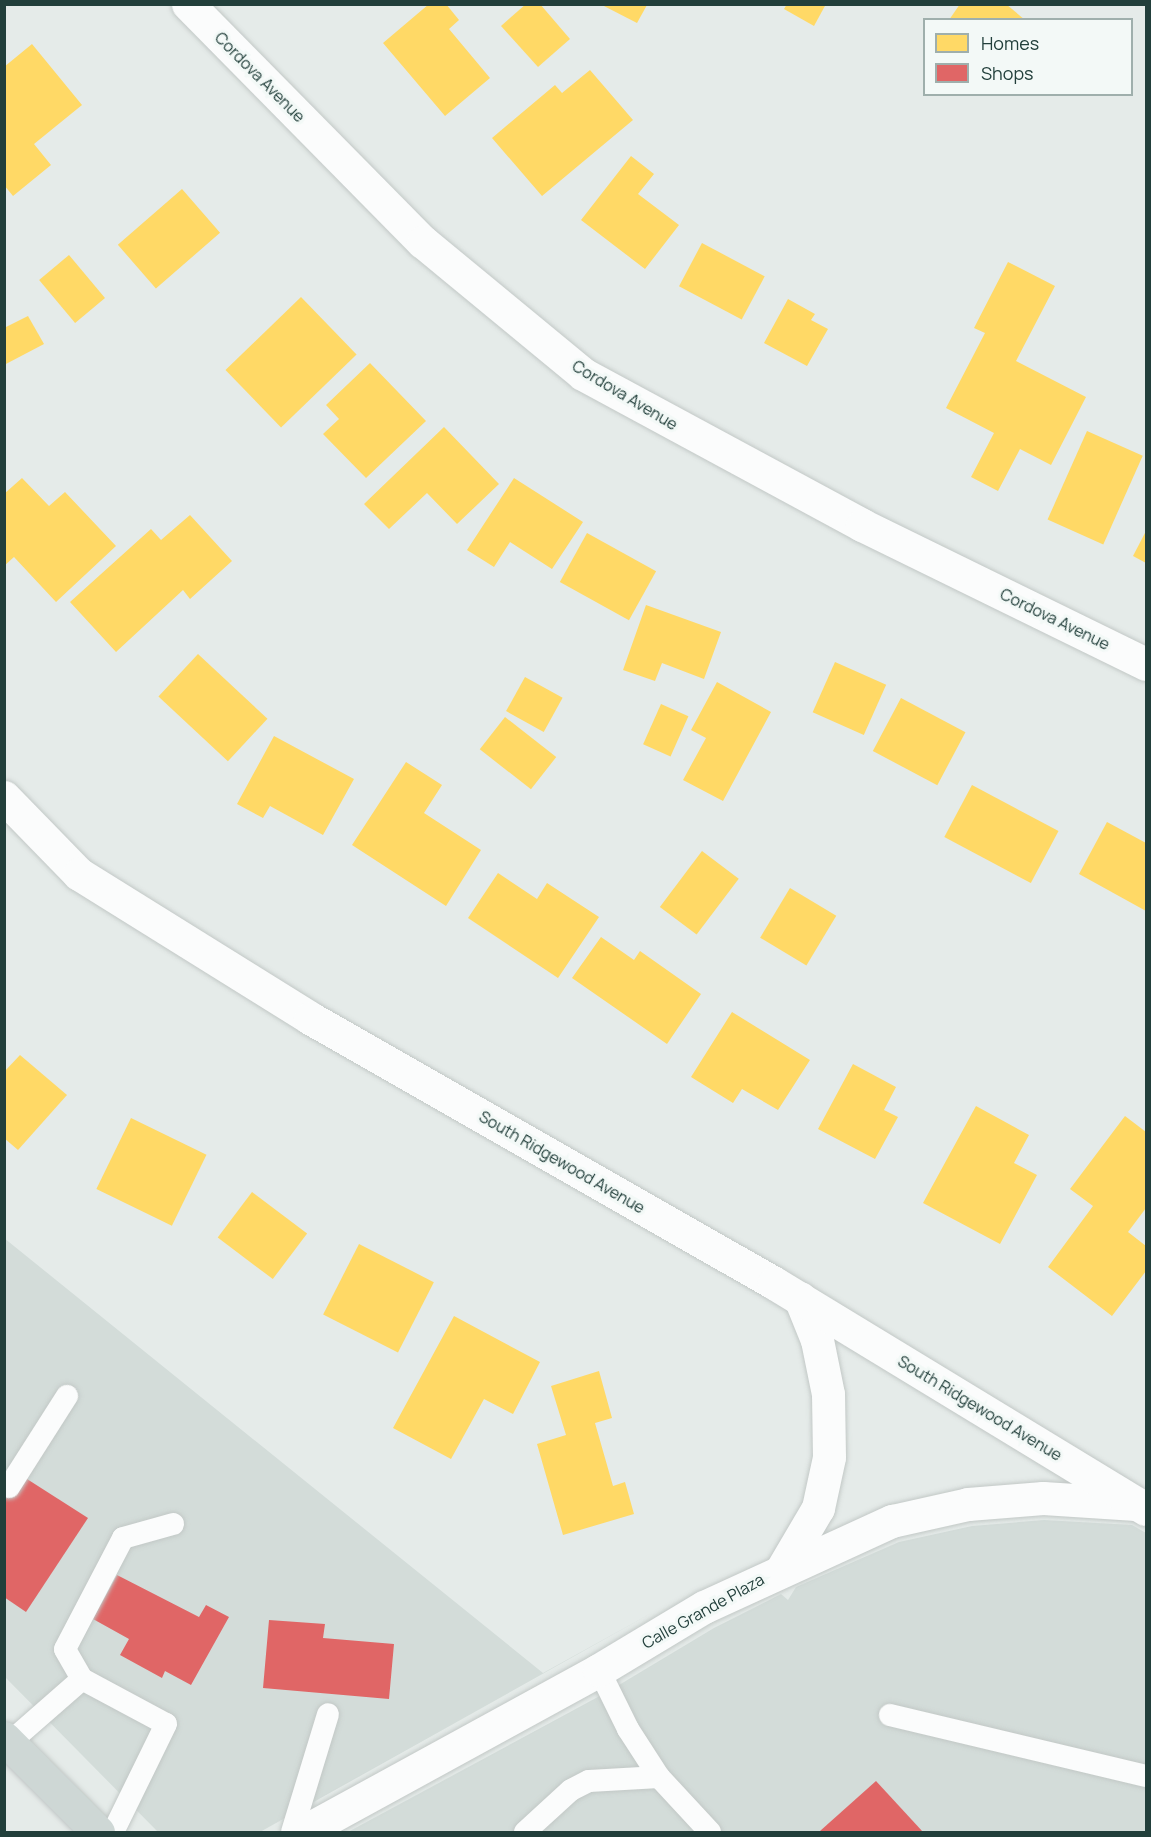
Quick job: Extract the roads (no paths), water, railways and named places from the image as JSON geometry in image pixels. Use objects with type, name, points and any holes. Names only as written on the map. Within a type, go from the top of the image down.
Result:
[{"type":"main road","points":[[7,1741],[98,1833]]},
{"type":"street","name":"Cordova Avenue","points":[[188,4],[423,242],[583,374],[852,520],[1146,664]]},
{"type":"street","name":"South Ridgewood Avenue","points":[[4,797],[79,874],[309,1018],[800,1298],[1141,1506]]},
{"type":"street","points":[[782,1569],[819,1508],[829,1457],[828,1394],[817,1340],[800,1298]]},
{"type":"street","name":"Calle Grande Plaza","points":[[309,1830],[599,1671],[704,1607],[782,1569],[892,1521],[968,1504],[1042,1498],[1141,1506]]},
{"type":"lane","points":[[9,1487],[67,1396]]},
{"type":"lane","points":[[113,1833],[166,1724],[82,1679],[65,1649],[123,1538],[173,1524]]},
{"type":"lane","points":[[599,1671],[628,1729],[659,1776],[710,1833]]},
{"type":"lane","points":[[7,1741],[82,1679]]},
{"type":"lane","points":[[309,1830],[328,1714]]},
{"type":"lane","points":[[890,1715],[1146,1776]]},
{"type":"lane","points":[[525,1833],[571,1790],[589,1781],[659,1776]]}]
